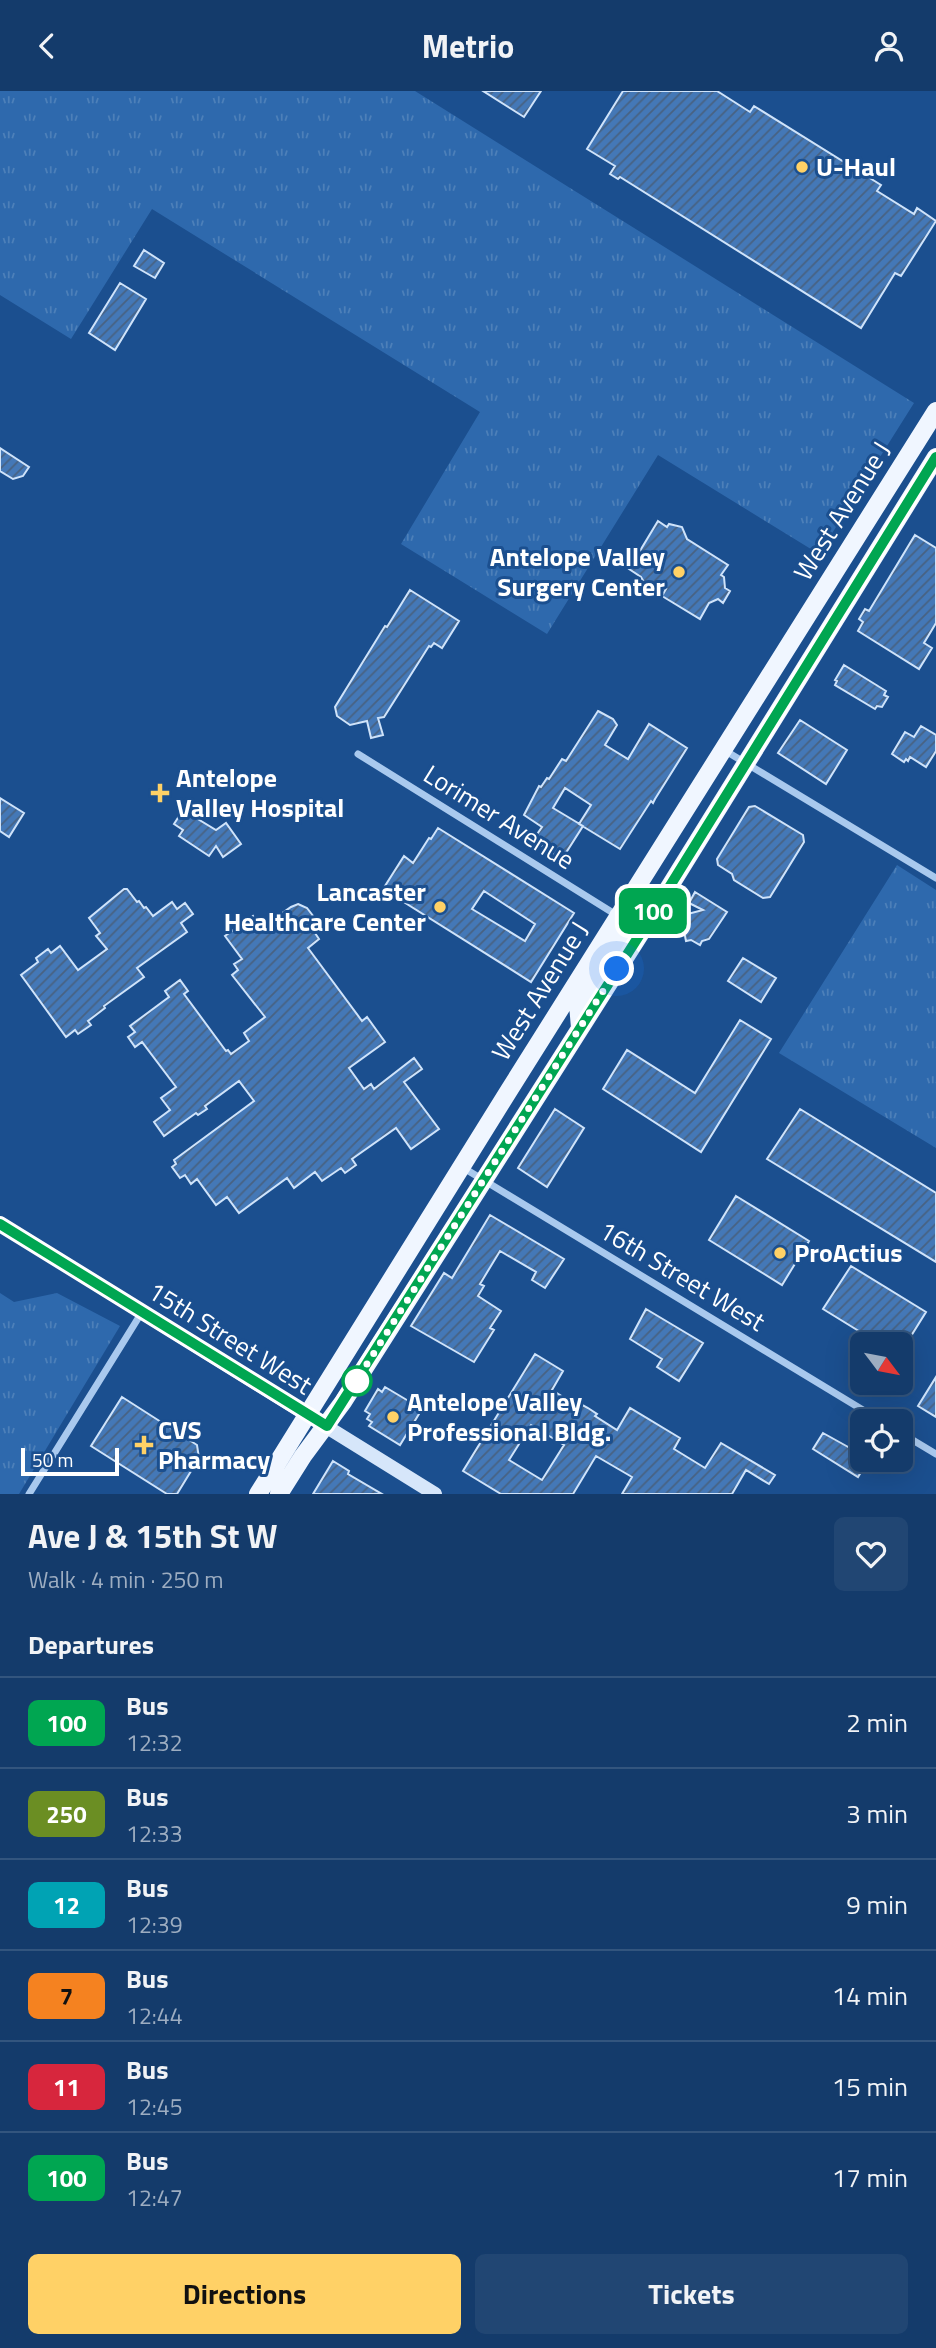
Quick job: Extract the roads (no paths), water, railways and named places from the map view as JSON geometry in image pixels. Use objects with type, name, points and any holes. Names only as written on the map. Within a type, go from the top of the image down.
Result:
[{"type":"main road","name":"West Avenue J","points":[[258,1494],[936,411]]},
{"type":"main road","points":[[913,495],[907,476],[936,430]]},
{"type":"main road","name":"West Avenue J","points":[[279,1494],[303,1456],[327,1426],[642,931],[936,457]]},
{"type":"main road","points":[[642,931],[636,909],[667,861],[669,836]]},
{"type":"main road","points":[[580,1028],[578,1004],[621,936],[618,916]]},
{"type":"street","points":[[723,749],[936,878]]},
{"type":"street","name":"Lorimer Avenue","points":[[358,754],[618,916]]},
{"type":"street","name":"16th Street West","points":[[461,1167],[861,1409]]},
{"type":"street","name":"15th Street West","points":[[0,1224],[435,1494]]},
{"type":"street","points":[[29,1494],[142,1312]]},
{"type":"street","points":[[913,1440],[936,1454]]},
{"type":"place","name":"U-Haul","points":[[802,167]]},
{"type":"place","name":"Antelope Valley Surgery Center","points":[[679,572]]},
{"type":"place","name":"Antelope Valley Hospital","points":[[160,793]]},
{"type":"place","name":"Lancaster Healthcare Center","points":[[440,907]]},
{"type":"place","name":"ProActius","points":[[780,1253]]},
{"type":"place","name":"Antelope Valley Professional Bldg.","points":[[393,1417]]},
{"type":"place","name":"CVS Pharmacy","points":[[144,1445]]}]
